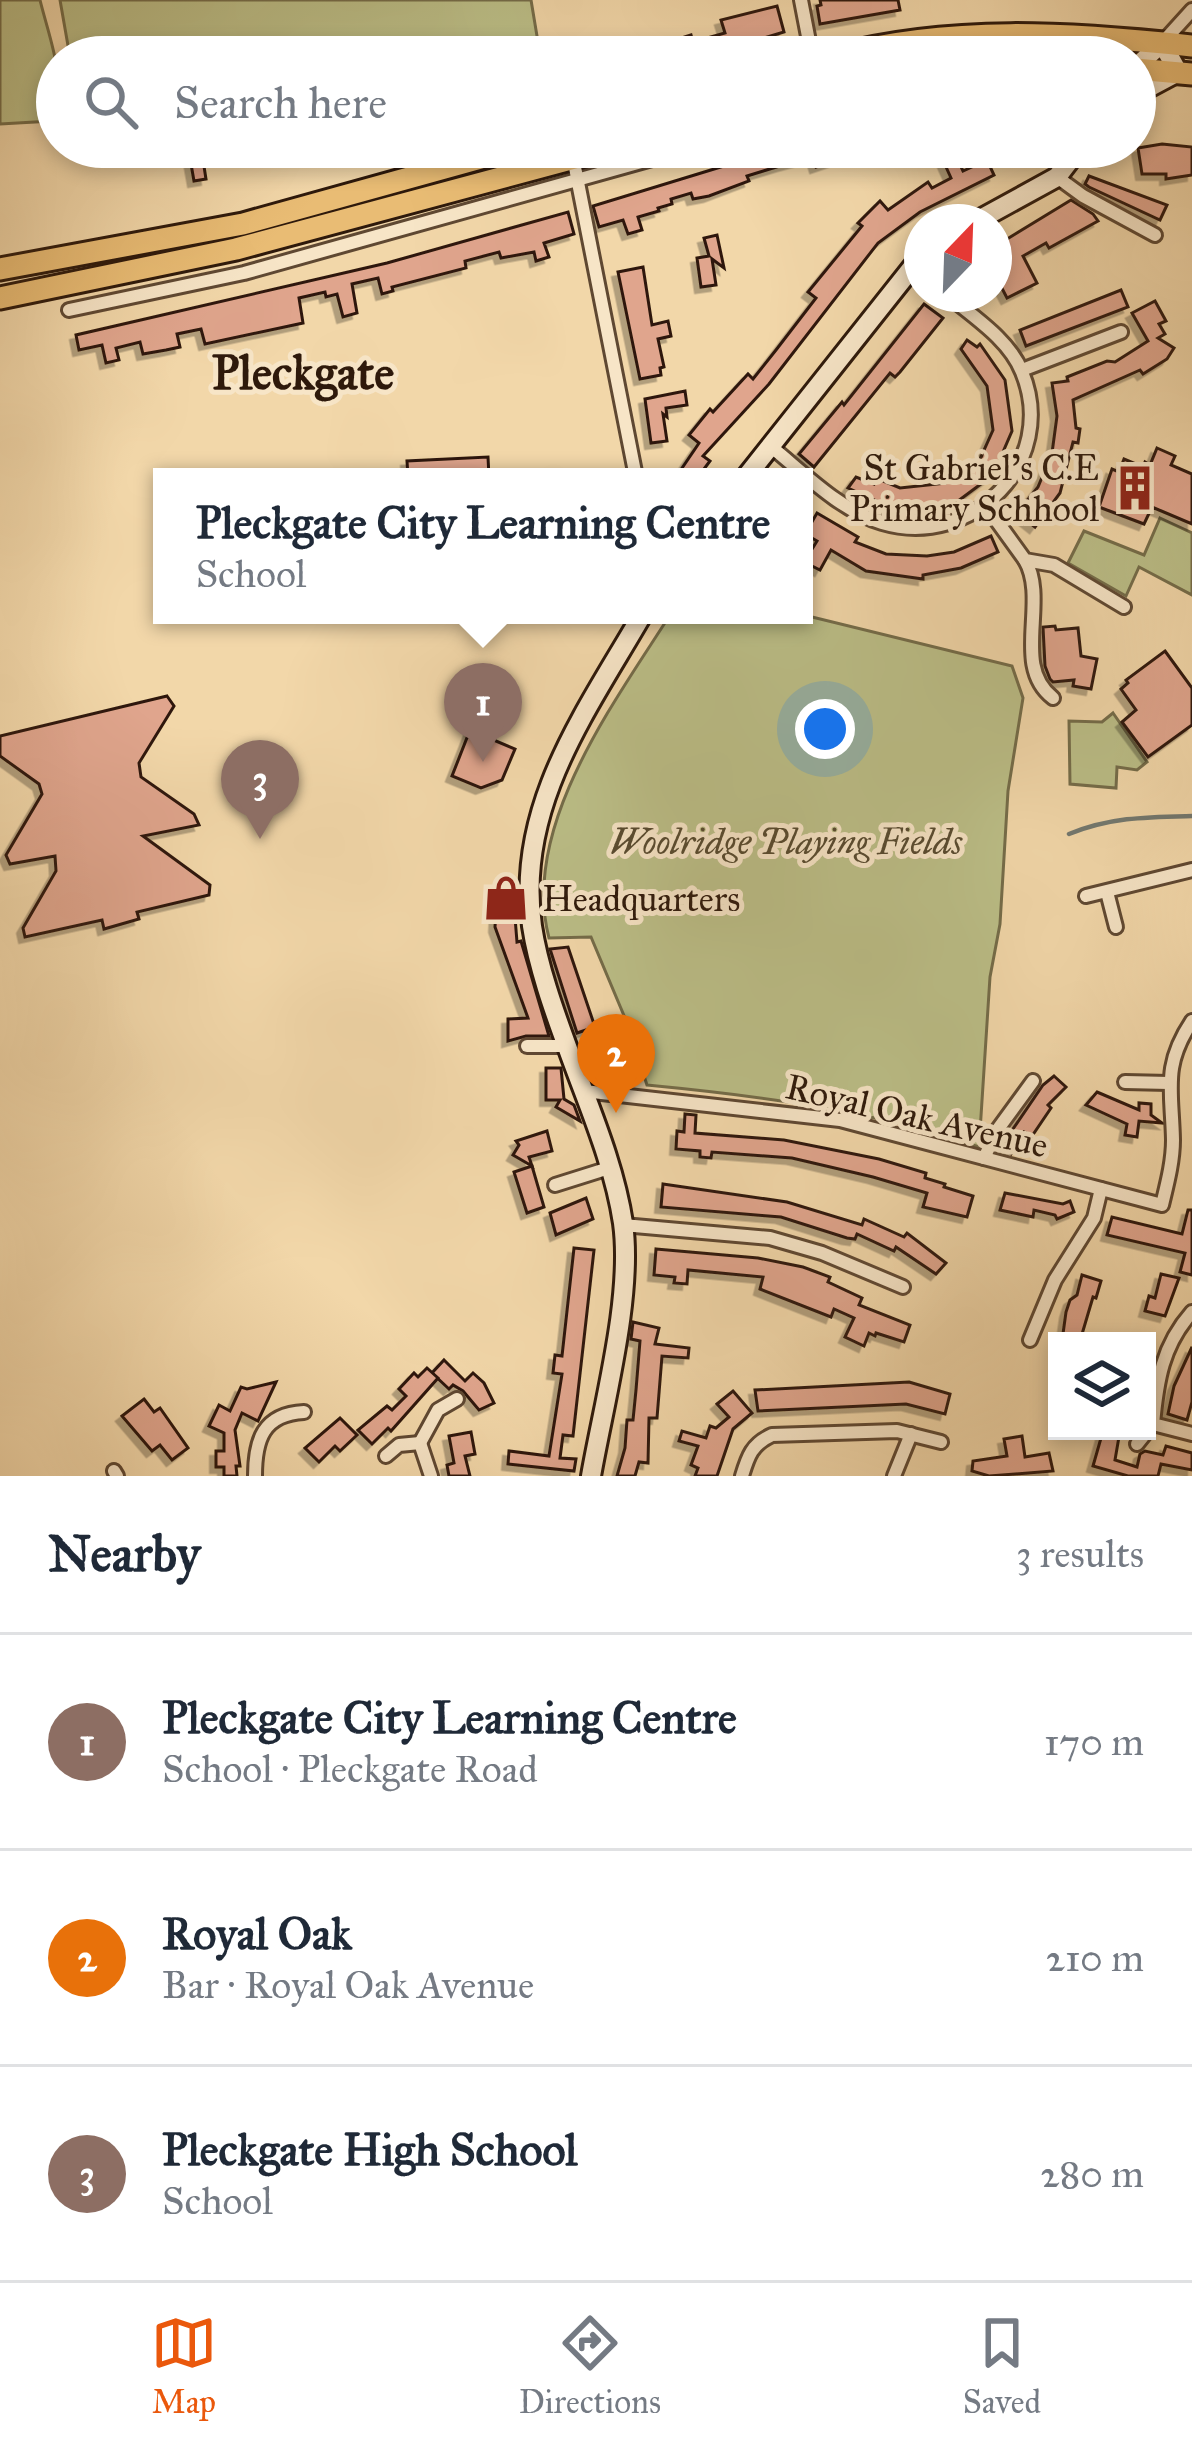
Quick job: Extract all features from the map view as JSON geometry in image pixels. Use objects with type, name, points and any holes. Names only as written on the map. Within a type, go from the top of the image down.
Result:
[{"type":"highway","points":[[953,36],[1079,36]]},
{"type":"highway","points":[[1156,42],[1192,46]]},
{"type":"highway","points":[[0,269],[224,240],[451,168]]},
{"type":"highway","points":[[0,298],[224,240],[549,168]]},
{"type":"main road","points":[[1156,49],[1162,43],[1185,73],[1156,86]]},
{"type":"main road","points":[[1008,204],[1057,177],[1064,168]]},
{"type":"main road","points":[[753,468],[904,281]]},
{"type":"main road","points":[[590,1476],[622,1290],[623,1225],[532,929],[530,873],[537,821],[568,740],[637,624]]},
{"type":"street","points":[[801,0],[808,36]]},
{"type":"street","points":[[1162,43],[1192,10]]},
{"type":"street","points":[[69,310],[233,275],[557,168]]},
{"type":"street","points":[[573,168],[634,468]]},
{"type":"street","points":[[1057,177],[1155,235]]},
{"type":"street","points":[[224,240],[233,275]]},
{"type":"street","points":[[813,480],[836,499],[878,521],[924,528],[959,520],[986,506],[1009,481],[1025,445],[1029,394],[1022,370],[1003,343],[967,312]]},
{"type":"street","points":[[1022,370],[1121,332]]},
{"type":"street","points":[[770,445],[798,468]]},
{"type":"street","points":[[986,506],[1025,560],[1034,588],[1036,676],[1053,698]]},
{"type":"street","points":[[1025,560],[1054,565],[1124,607]]},
{"type":"street","points":[[1086,896],[1192,870]]},
{"type":"street","points":[[1107,892],[1116,927]]},
{"type":"street","points":[[1124,1082],[1168,1083],[1178,1042],[1192,1021]]},
{"type":"street","points":[[527,1046],[567,1046]]},
{"type":"street","points":[[984,1158],[1033,1081]]},
{"type":"street","name":"Royal Oak Avenue","points":[[584,1090],[840,1120],[1162,1205],[1173,1149],[1168,1083]]},
{"type":"street","points":[[555,1184],[609,1168]]},
{"type":"street","points":[[1030,1340],[1055,1280],[1094,1218],[1100,1189]]},
{"type":"street","points":[[623,1225],[770,1238],[822,1253],[903,1287]]},
{"type":"street","points":[[1156,1402],[1162,1358],[1192,1312]]},
{"type":"street","points":[[431,1476],[420,1443],[438,1410],[457,1399]]},
{"type":"street","points":[[255,1476],[255,1452],[264,1427],[287,1412],[304,1412]]},
{"type":"street","points":[[1156,1425],[1192,1434]]},
{"type":"street","points":[[742,1476],[749,1453],[759,1441],[772,1436],[867,1430],[941,1442]]},
{"type":"street","points":[[894,1476],[910,1434]]},
{"type":"street","points":[[1137,1444],[1140,1440]]},
{"type":"street","points":[[386,1456],[399,1445],[420,1443]]},
{"type":"green space","points":[[0,0],[40,0],[50,36],[36,36],[36,122],[0,124]]},
{"type":"green space","points":[[60,0],[531,0],[537,36],[66,36]]},
{"type":"green space","points":[[1160,518],[1192,533],[1192,595],[1139,567],[1126,596],[1068,563],[1084,531],[1144,555]]},
{"type":"green space","name":"Woolridge Playing Fields","points":[[813,617],[1012,666],[1023,698],[1008,791],[979,1147],[815,1106],[647,1085],[591,937],[549,938],[544,896],[548,854],[560,811],[623,687],[664,624],[813,624]]},
{"type":"green space","points":[[1113,713],[1147,762],[1137,770],[1117,767],[1116,788],[1070,784],[1069,721],[1102,722]]},
{"type":"building","points":[[820,0],[898,0],[900,10],[820,24]]},
{"type":"building","points":[[777,6],[784,32],[714,36],[725,33],[721,20]]},
{"type":"building","points":[[1156,145],[1192,147],[1192,175],[1166,179],[1166,174],[1142,174],[1141,168],[1156,168]]},
{"type":"building","points":[[192,168],[204,168],[206,179],[194,181]]},
{"type":"building","points":[[717,168],[773,168],[709,196],[693,199],[691,193],[671,199],[672,204],[638,217],[642,230],[628,234],[623,220],[599,227],[593,206]]},
{"type":"building","points":[[946,168],[991,168],[994,175],[936,204],[904,204],[904,224],[878,243],[769,384],[703,456],[710,461],[705,468],[682,468],[699,443],[689,435],[748,374],[753,379],[816,298],[808,292],[862,226],[858,223],[880,201],[888,210],[928,182],[932,188],[951,178]]},
{"type":"building","points":[[1089,176],[1167,205],[1160,220],[1089,187],[1085,184]]},
{"type":"building","points":[[1071,200],[1098,221],[1049,248],[1046,243],[1023,256],[1037,283],[1012,296],[1012,236]]},
{"type":"building","points":[[568,212],[574,234],[544,243],[549,257],[536,261],[534,252],[501,258],[499,252],[465,261],[466,268],[392,287],[393,291],[382,294],[378,278],[352,284],[357,313],[343,317],[337,294],[326,297],[325,292],[299,298],[303,323],[205,344],[201,329],[177,334],[180,347],[143,354],[140,342],[116,348],[119,360],[106,363],[102,345],[79,350],[76,335],[387,263]]},
{"type":"building","points":[[717,235],[724,268],[712,259],[716,285],[701,287],[697,258],[709,256],[704,238]]},
{"type":"building","points":[[643,267],[652,325],[668,321],[671,336],[658,339],[664,367],[661,375],[640,379],[618,272]]},
{"type":"building","points":[[1121,290],[1128,307],[1026,346],[1020,330]]},
{"type":"building","points":[[1155,301],[1166,321],[1159,324],[1165,334],[1158,338],[1174,348],[1167,359],[1143,374],[1140,370],[1073,400],[1076,428],[1080,429],[1078,443],[1073,442],[1060,493],[1035,527],[1017,513],[1038,487],[1052,453],[1057,416],[1052,383],[1115,362],[1148,341],[1132,313]]},
{"type":"building","points":[[918,312],[935,312],[943,318],[900,372],[895,377],[890,373],[814,467],[799,454],[842,402],[844,405]]},
{"type":"building","points":[[967,340],[977,347],[980,344],[1005,380],[1012,431],[993,475],[954,504],[916,510],[890,507],[848,488],[856,477],[874,484],[876,478],[900,488],[946,483],[980,459],[993,430],[987,386],[961,349]]},
{"type":"building","points":[[685,391],[687,405],[666,408],[667,417],[663,414],[667,441],[651,443],[645,399]]},
{"type":"building","name":"St Gabriel's C.E Primary Schhool","points":[[1157,448],[1175,456],[1171,465],[1192,474],[1192,524],[1152,507],[1144,524],[1099,507],[1112,469],[1119,472],[1124,459],[1150,465]]},
{"type":"building","points":[[488,457],[489,468],[407,468],[407,461]]},
{"type":"building","points":[[817,513],[858,537],[855,542],[886,554],[954,552],[991,536],[998,552],[961,568],[923,575],[923,579],[866,571],[831,550],[820,570],[813,566],[817,541],[813,520]]},
{"type":"building","points":[[1055,626],[1056,630],[1078,628],[1081,656],[1097,659],[1091,689],[1073,686],[1074,680],[1050,679],[1043,627]]},
{"type":"building","points":[[1165,651],[1192,688],[1192,725],[1148,757],[1122,722],[1136,710],[1121,689]]},
{"type":"building","points":[[167,696],[174,706],[139,763],[141,777],[194,814],[199,825],[143,836],[210,885],[209,895],[137,912],[139,919],[104,929],[102,920],[25,937],[23,928],[56,871],[55,856],[10,864],[6,855],[42,794],[39,784],[0,756],[0,736]]},
{"type":"building","points":[[470,730],[515,749],[502,780],[481,788],[452,776]]},
{"type":"building","points":[[500,880],[512,880],[517,942],[521,941],[549,1036],[508,1041],[508,1019],[528,1018],[495,927]]},
{"type":"building","points":[[568,947],[595,1027],[577,1033],[550,949]]},
{"type":"building","points":[[546,1068],[561,1068],[564,1099],[574,1105],[580,1121],[556,1107],[560,1100],[546,1100]]},
{"type":"building","points":[[1054,1076],[1066,1087],[1048,1105],[1051,1108],[1032,1136],[1024,1132],[1011,1154],[1000,1148],[1043,1085]]},
{"type":"building","points":[[1097,1092],[1139,1110],[1139,1103],[1151,1104],[1151,1115],[1162,1123],[1139,1121],[1137,1137],[1125,1135],[1127,1124],[1086,1105]]},
{"type":"building","points":[[685,1114],[696,1115],[695,1133],[784,1140],[926,1173],[925,1178],[973,1196],[967,1217],[923,1207],[927,1193],[792,1158],[712,1152],[711,1158],[700,1157],[700,1151],[676,1149]]},
{"type":"building","points":[[547,1131],[552,1151],[529,1157],[532,1166],[513,1155],[519,1145],[516,1141]]},
{"type":"building","points":[[532,1166],[544,1207],[527,1213],[514,1172]]},
{"type":"building","points":[[663,1184],[787,1202],[862,1225],[864,1219],[904,1237],[907,1233],[946,1263],[936,1274],[896,1247],[894,1251],[857,1234],[855,1239],[847,1238],[781,1217],[661,1207]]},
{"type":"building","points":[[1005,1193],[1063,1204],[1070,1201],[1074,1212],[1057,1219],[1034,1210],[1033,1217],[1000,1210]]},
{"type":"building","points":[[586,1198],[593,1219],[556,1235],[550,1213]]},
{"type":"building","points":[[1188,1210],[1192,1210],[1192,1275],[1180,1272],[1185,1253],[1107,1235],[1112,1217],[1182,1234]]},
{"type":"building","points":[[574,1248],[594,1250],[573,1436],[563,1435],[560,1458],[576,1459],[574,1471],[508,1464],[509,1451],[549,1456],[562,1374],[553,1373],[555,1355],[562,1356]]},
{"type":"building","points":[[656,1249],[803,1267],[830,1277],[828,1282],[862,1298],[859,1305],[910,1325],[904,1342],[869,1333],[864,1346],[845,1337],[854,1318],[834,1309],[831,1317],[760,1289],[763,1277],[688,1270],[687,1284],[654,1275]]},
{"type":"building","points":[[1161,1274],[1179,1278],[1165,1316],[1145,1311],[1149,1296],[1155,1298]]},
{"type":"building","points":[[1082,1275],[1101,1281],[1083,1332],[1063,1332],[1070,1300],[1077,1295]]},
{"type":"building","points":[[633,1322],[659,1328],[655,1344],[689,1348],[688,1358],[662,1356],[657,1418],[649,1418],[648,1463],[639,1462],[635,1476],[617,1476],[627,1420],[633,1420],[640,1341],[631,1339]]},
{"type":"building","points":[[1192,1347],[1192,1402],[1187,1420],[1168,1414],[1174,1386]]},
{"type":"building","points":[[444,1360],[465,1381],[473,1373],[494,1403],[479,1410],[463,1391],[453,1385],[449,1389],[432,1373]]},
{"type":"building","points":[[427,1368],[438,1378],[391,1431],[388,1428],[372,1444],[358,1430],[387,1406],[392,1410],[406,1396],[399,1389],[414,1373],[418,1377]]},
{"type":"building","points":[[276,1382],[258,1421],[242,1413],[235,1430],[240,1466],[236,1466],[237,1476],[224,1476],[224,1467],[216,1467],[216,1451],[224,1451],[224,1433],[209,1426],[219,1405],[230,1411],[241,1387]]},
{"type":"building","points":[[909,1382],[950,1394],[945,1414],[906,1404],[758,1411],[755,1390]]},
{"type":"building","points":[[733,1391],[752,1413],[733,1429],[717,1476],[695,1476],[698,1468],[691,1465],[698,1446],[679,1441],[682,1431],[706,1438],[710,1426],[716,1428],[729,1417],[717,1404]]},
{"type":"building","points":[[144,1399],[154,1412],[160,1408],[188,1448],[172,1460],[160,1445],[152,1451],[122,1416]]},
{"type":"building","points":[[340,1418],[357,1435],[340,1451],[335,1446],[319,1462],[305,1448]]},
{"type":"building","points":[[471,1432],[475,1454],[465,1456],[470,1476],[449,1476],[447,1465],[454,1463],[449,1436]]},
{"type":"building","points":[[1022,1436],[1025,1457],[1049,1453],[1053,1471],[989,1476],[972,1471],[973,1461],[1007,1456],[1004,1439]]},
{"type":"building","points":[[1100,1440],[1118,1440],[1115,1460],[1137,1467],[1145,1451],[1163,1455],[1166,1446],[1192,1453],[1192,1470],[1161,1464],[1158,1476],[1128,1476],[1093,1466]]},
{"type":"waterway","points":[[1069,834],[1115,821],[1192,816]]},
{"type":"place","name":"St Gabriel's C.E Primary Schhool","points":[[1135,488]]},
{"type":"place","name":"Pleckgate City Learning Centre","points":[[483,762]]},
{"type":"place","name":"Pleckgate High School","points":[[260,839]]},
{"type":"place","name":"Headquarters","points":[[506,898]]},
{"type":"place","name":"Royal Oak","points":[[616,1113]]},
{"type":"district","name":"Pleckgate","points":[[303,372]]}]
